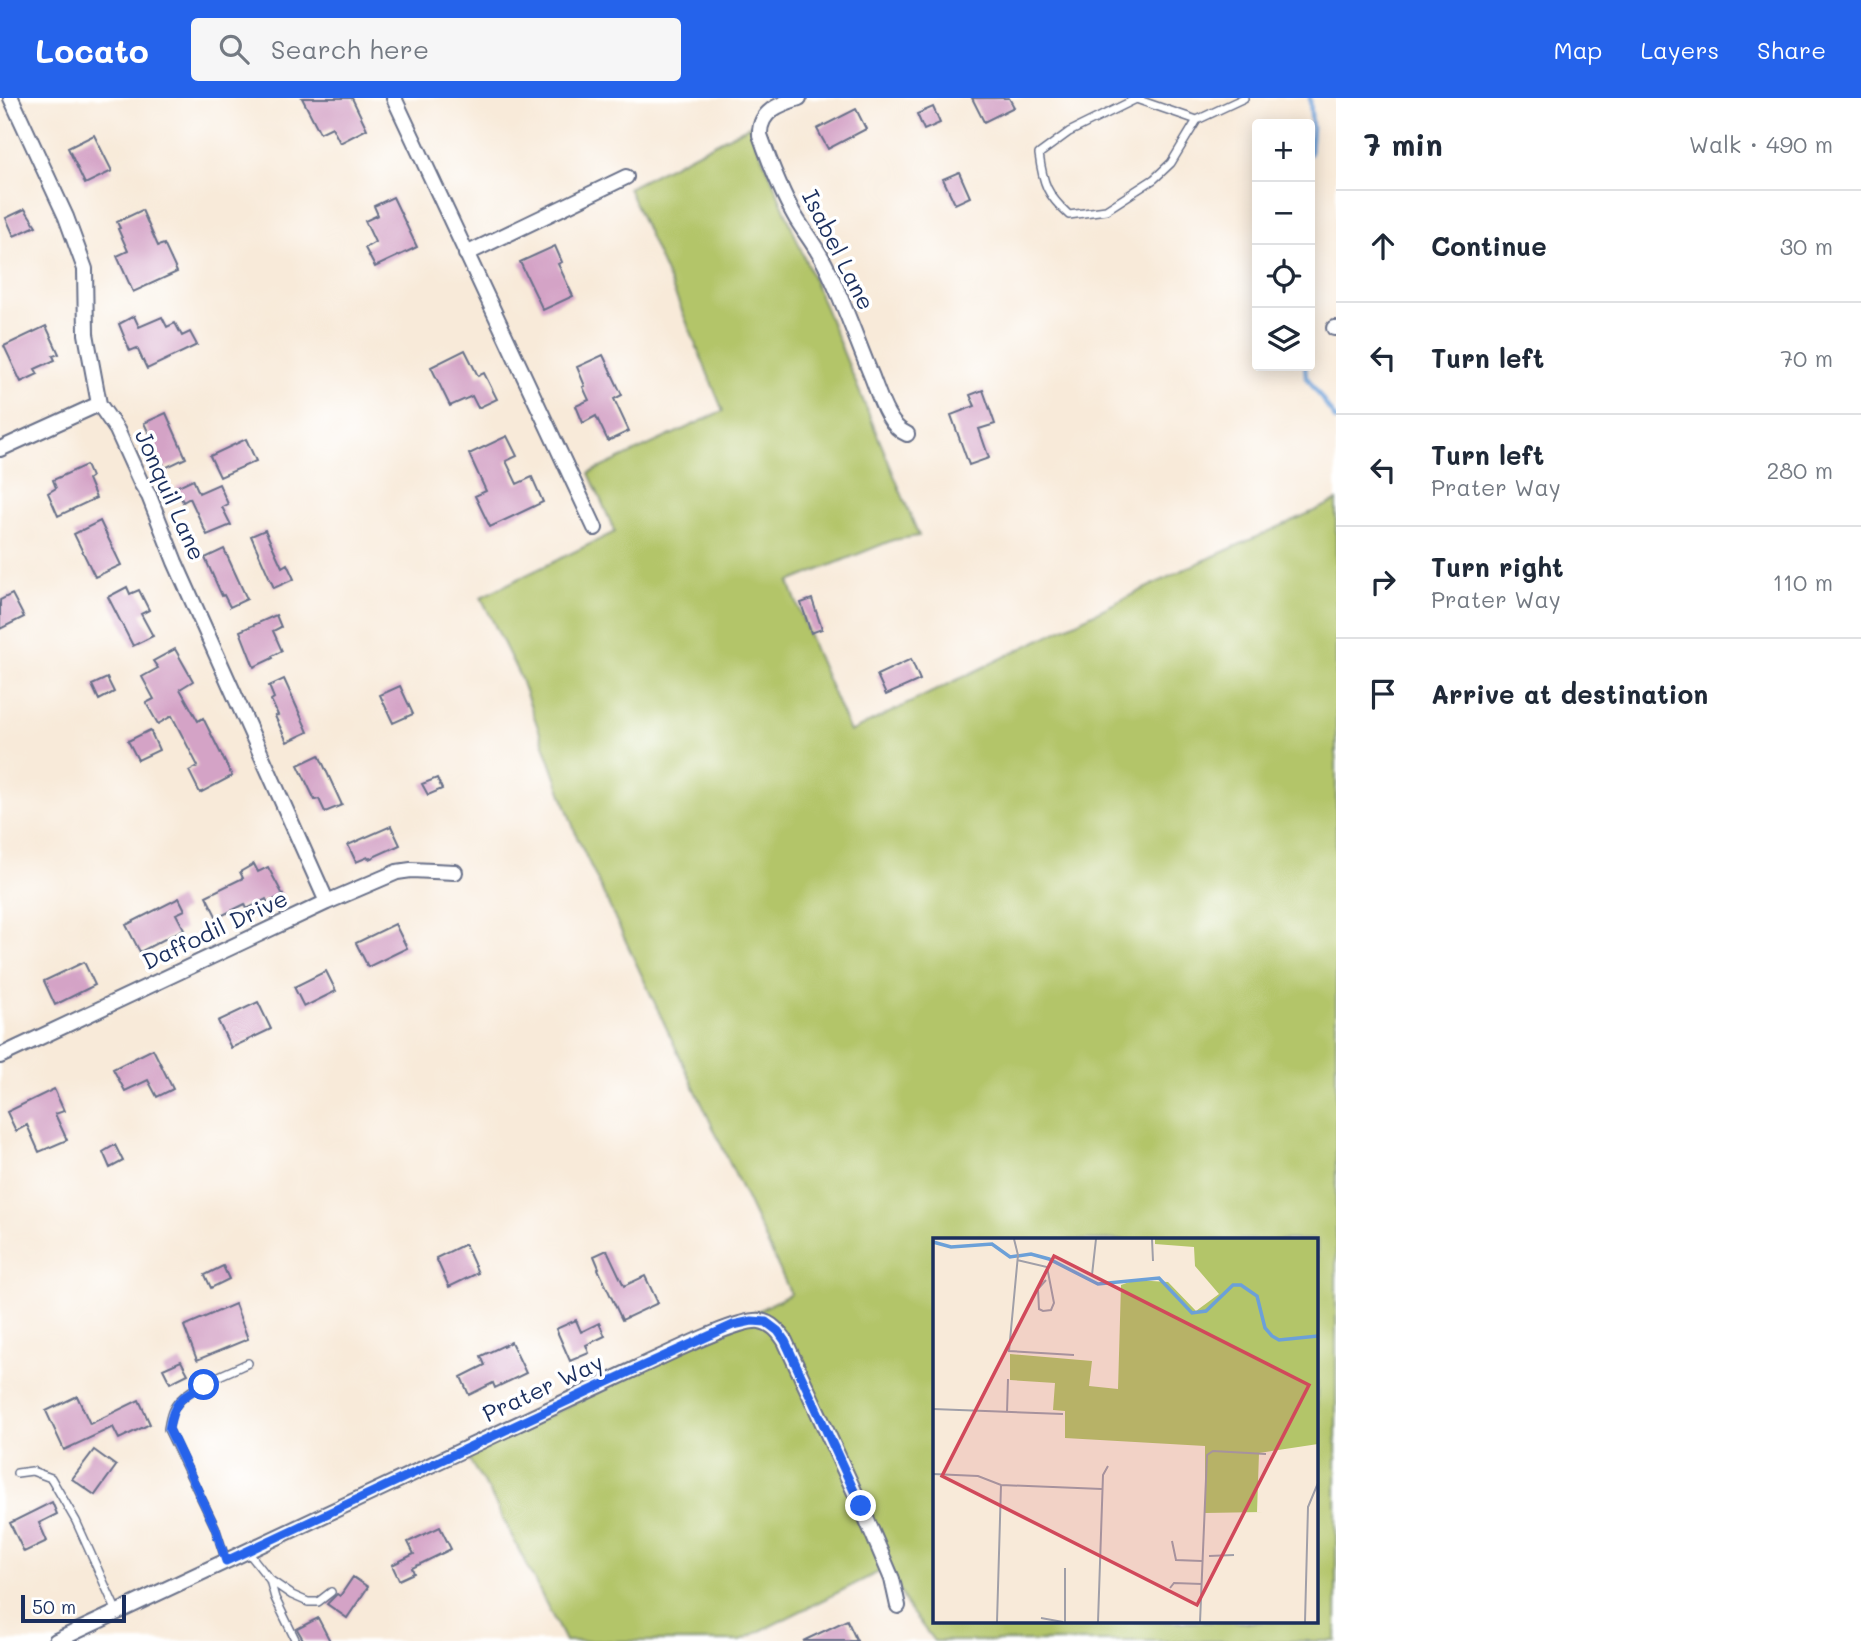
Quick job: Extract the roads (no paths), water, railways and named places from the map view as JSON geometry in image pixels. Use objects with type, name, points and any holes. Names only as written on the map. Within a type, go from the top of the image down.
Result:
[{"type":"street","name":"Jonquil Lane","points":[[10,98],[66,217],[85,269],[86,334],[99,404],[117,430],[149,496],[175,562],[327,902]]},
{"type":"street","points":[[394,98],[596,528]]},
{"type":"street","name":"Isabel Lane","points":[[799,98],[781,104],[765,115],[760,135],[797,219],[828,268],[881,399],[894,425],[907,434]]},
{"type":"street","points":[[466,254],[626,177]]},
{"type":"street","points":[[0,449],[99,404]]},
{"type":"street","name":"Daffodil Drive","points":[[0,1056],[327,902],[397,872],[456,872]]},
{"type":"street","name":"Prater Way","points":[[56,1641],[649,1363],[733,1325],[760,1321],[773,1326],[785,1341],[867,1518],[892,1579],[898,1605]]},
{"type":"lane","points":[[1197,120],[1136,99],[1069,132],[1039,154],[1042,176],[1053,200],[1069,215],[1106,210],[1154,179],[1171,163],[1197,120],[1244,98]]},
{"type":"lane","points":[[226,1561],[215,1527],[169,1429],[171,1412],[188,1392],[248,1363]]},
{"type":"lane","points":[[17,1473],[32,1471],[51,1478],[76,1521],[117,1612]]},
{"type":"lane","points":[[247,1551],[270,1580],[292,1595],[307,1602],[318,1602],[331,1592]]},
{"type":"lane","points":[[270,1580],[275,1598],[296,1641]]},
{"type":"waterway","points":[[1310,98],[1311,119]]},
{"type":"waterway","points":[[1306,371],[1306,376],[1336,420]]}]
